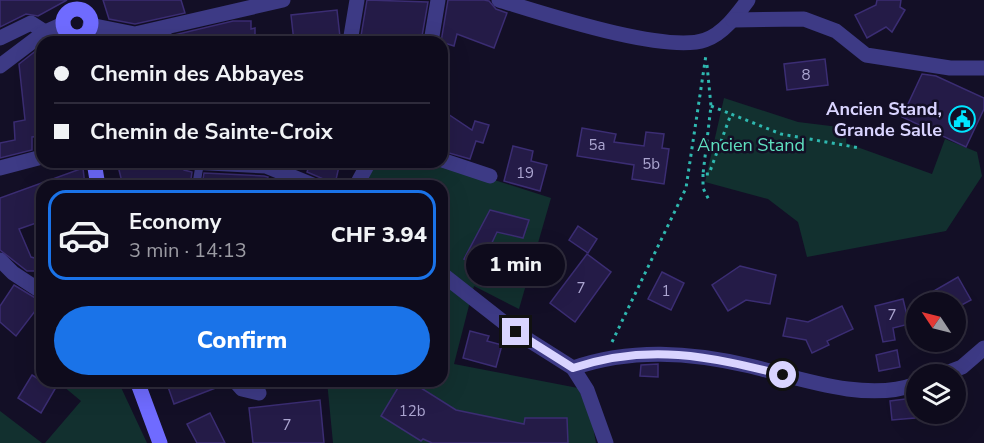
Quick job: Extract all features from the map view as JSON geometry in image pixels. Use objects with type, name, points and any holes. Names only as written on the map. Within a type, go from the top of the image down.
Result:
[{"type":"main road","points":[[71,36],[67,34],[63,24],[73,5],[86,13],[90,24],[84,36]]},
{"type":"main road","points":[[139,387],[160,443]]},
{"type":"street","points":[[90,24],[135,34],[164,35],[283,0]]},
{"type":"street","points":[[351,36],[357,0]]},
{"type":"street","points":[[432,36],[438,0]]},
{"type":"street","points":[[498,0],[665,43],[704,40],[733,20],[748,0]]},
{"type":"street","points":[[733,20],[804,19],[836,31],[866,55],[951,68],[984,68]]},
{"type":"street","points":[[0,38],[31,23],[45,32]]},
{"type":"street","points":[[40,36],[63,24]]},
{"type":"street","points":[[0,66],[36,39]]},
{"type":"street","points":[[0,168],[36,159]]},
{"type":"street","points":[[448,162],[490,176]]},
{"type":"street","points":[[273,168],[301,180]]},
{"type":"street","points":[[0,260],[36,288]]},
{"type":"street","points":[[448,279],[516,332],[573,368],[587,390],[606,443]]},
{"type":"street","points":[[965,364],[984,348]]},
{"type":"street","points":[[573,368],[604,357],[641,353],[694,356],[747,365],[819,384],[864,390],[906,388]]},
{"type":"street","points":[[240,387],[259,393]]},
{"type":"path","points":[[704,40],[711,106],[703,188],[709,200]]},
{"type":"path","points":[[604,357],[686,188],[706,61]]},
{"type":"path","points":[[711,106],[781,134],[860,147]]},
{"type":"path","points":[[703,174],[709,174],[731,114]]},
{"type":"green space","name":"Ancien Stand","points":[[724,98],[798,122],[847,128],[846,143],[932,174],[945,139],[977,152],[982,176],[946,231],[807,257],[798,222],[768,199],[705,182]]},
{"type":"green space","points":[[448,165],[551,198],[519,309],[474,286],[454,364],[578,388],[592,421],[596,443],[333,443],[328,387],[448,387],[448,180],[352,180],[358,168],[448,168]]},
{"type":"green space","points":[[64,387],[121,387],[147,443],[45,443],[81,401]]},
{"type":"green space","points":[[0,411],[42,443],[0,443]]},
{"type":"building","points":[[0,0],[67,0],[38,16],[26,14],[0,27]]},
{"type":"building","points":[[103,0],[181,0],[185,13],[135,24],[109,19]]},
{"type":"building","points":[[367,0],[428,2],[422,36],[361,36]]},
{"type":"building","points":[[448,0],[489,1],[496,9],[507,13],[494,48],[457,34],[454,46],[448,44],[448,36],[442,36]]},
{"type":"building","points":[[877,0],[901,0],[900,7],[905,10],[892,32],[886,27],[867,38],[855,15],[876,5]]},
{"type":"building","points":[[337,10],[340,36],[293,36],[291,15]]},
{"type":"building","points":[[233,21],[251,21],[251,29],[255,28],[255,36],[174,35]]},
{"type":"building","points":[[36,51],[36,137],[32,137],[32,150],[0,158],[0,143],[15,140],[14,122],[25,120],[19,64]]},
{"type":"building","points":[[825,59],[828,85],[787,90],[784,64]]},
{"type":"building","points":[[922,74],[936,76],[984,98],[984,109],[966,147],[902,117]]},
{"type":"building","points":[[448,114],[472,130],[475,121],[489,125],[483,143],[476,141],[470,159],[448,153]]},
{"type":"building","points":[[582,128],[616,134],[614,142],[644,146],[646,132],[664,134],[662,148],[669,149],[664,184],[632,179],[634,165],[577,156]]},
{"type":"building","points":[[513,146],[533,151],[531,161],[547,165],[540,191],[504,181]]},
{"type":"building","points":[[83,168],[84,180],[50,180]]},
{"type":"building","points":[[118,168],[183,168],[192,172],[191,180],[122,180]]},
{"type":"building","points":[[308,168],[339,168],[336,180],[326,180],[307,172]]},
{"type":"building","points":[[204,173],[268,177],[267,180],[203,180]]},
{"type":"building","points":[[36,185],[36,223],[19,229],[31,257],[36,258],[36,271],[27,271],[0,250],[0,198]]},
{"type":"building","points":[[490,210],[529,220],[523,238],[497,232],[481,266],[464,259]]},
{"type":"building","points":[[578,226],[597,239],[588,253],[569,240]]},
{"type":"building","points":[[587,254],[611,272],[575,322],[550,303]]},
{"type":"building","points":[[740,266],[776,275],[770,304],[746,300],[728,311],[712,285]]},
{"type":"building","points":[[662,272],[684,283],[671,310],[648,299]]},
{"type":"building","points":[[958,277],[971,300],[966,303],[966,292],[932,292]]},
{"type":"building","points":[[14,285],[36,298],[36,310],[16,336],[0,322],[0,306]]},
{"type":"building","points":[[903,299],[906,325],[893,328],[895,340],[883,342],[875,306]]},
{"type":"building","points":[[842,306],[853,329],[827,341],[829,345],[812,353],[806,340],[783,336],[787,318],[808,322]]},
{"type":"building","points":[[470,331],[489,336],[487,341],[502,345],[496,367],[463,358]]},
{"type":"building","points":[[897,350],[900,367],[879,371],[876,355]]},
{"type":"building","points":[[658,364],[658,377],[640,376],[641,365]]},
{"type":"building","points":[[32,375],[36,377],[36,387],[55,389],[41,413],[18,398]]},
{"type":"building","points":[[168,387],[218,387],[174,404]]},
{"type":"building","points":[[398,387],[420,387],[456,410],[524,424],[525,418],[567,418],[568,443],[432,443],[423,439],[421,441],[381,416]]},
{"type":"building","points":[[906,399],[906,419],[892,420],[890,401]]},
{"type":"building","points":[[320,400],[324,443],[253,443],[249,408]]},
{"type":"building","points":[[210,413],[225,443],[197,443],[187,424]]},
{"type":"place","name":"Ancien Stand, Grande Salle","points":[[962,119]]},
{"type":"route","points":[[516,332],[573,368],[604,357],[641,353],[694,356],[747,365],[783,375]]}]
